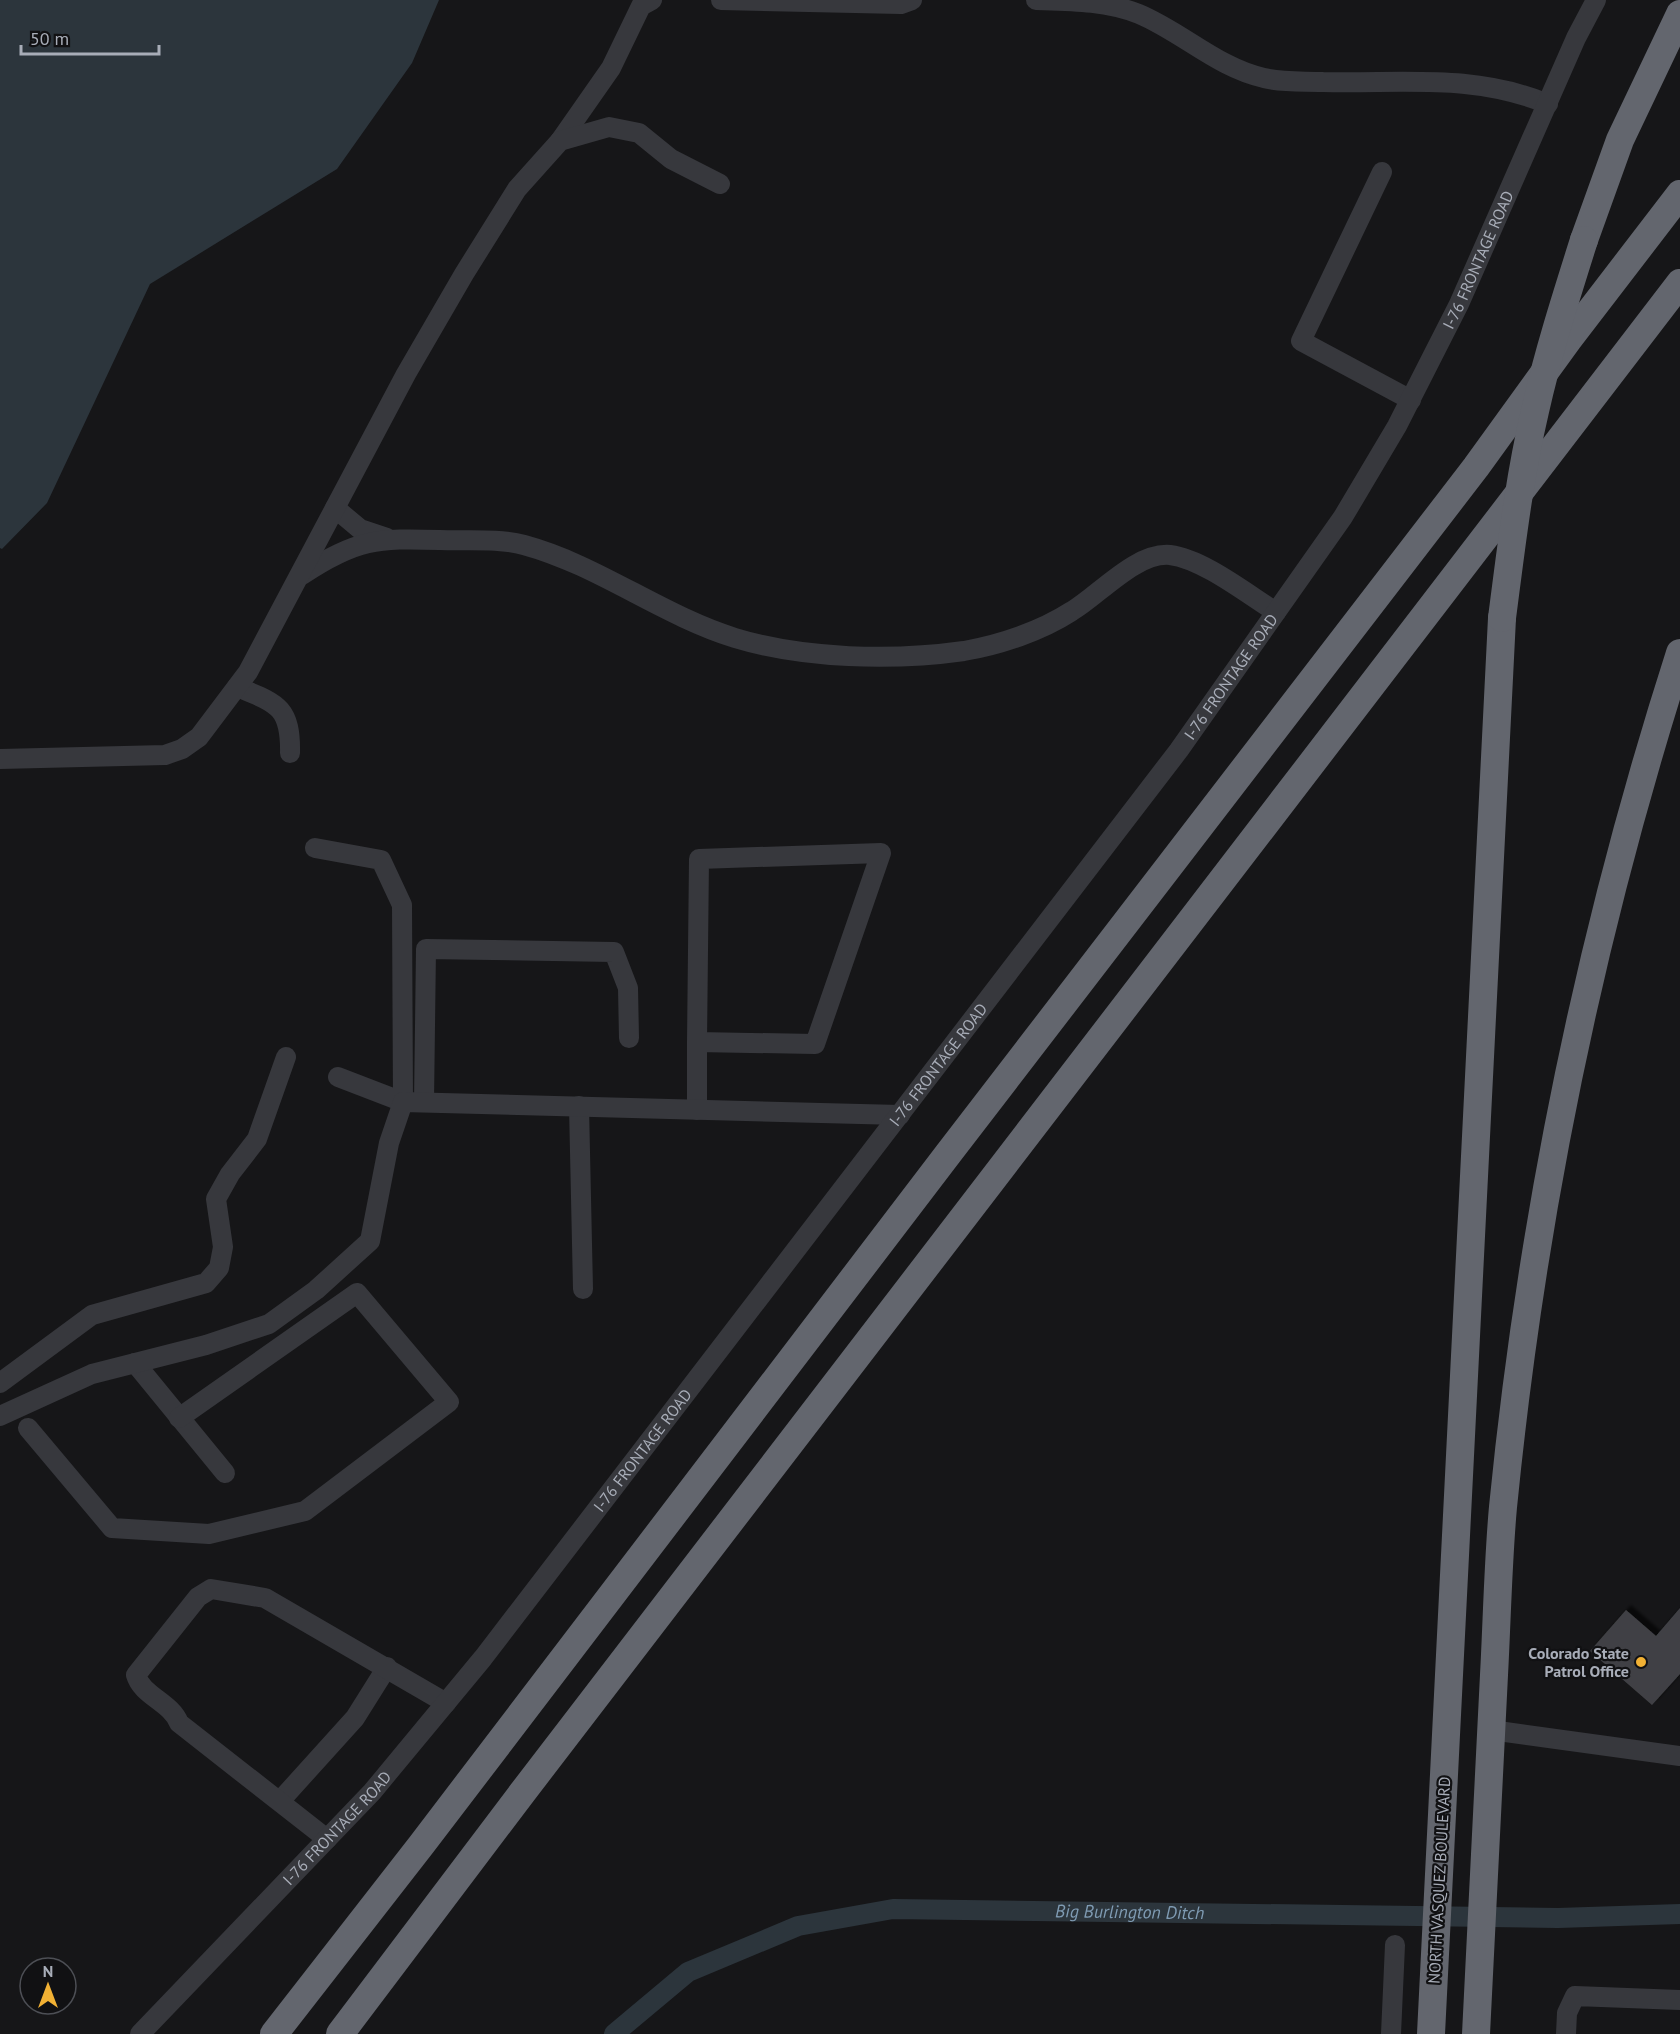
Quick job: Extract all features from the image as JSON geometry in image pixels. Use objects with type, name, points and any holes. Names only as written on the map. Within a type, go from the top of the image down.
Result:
[{"type":"highway","name":"NORTH VASQUEZ BOULEVARD","points":[[1431,2034],[1502,618],[1514,527],[1534,413],[1548,355],[1584,240],[1620,140],[1680,14]]},
{"type":"highway","points":[[274,2034],[423,1844],[962,1135],[1476,467],[1568,340],[1680,194]]},
{"type":"highway","points":[[340,2034],[536,1774],[1680,283]]},
{"type":"highway","points":[[1476,2034],[1503,1510],[1528,1304],[1549,1168],[1590,969],[1641,773],[1680,653]]},
{"type":"highway","points":[[1446,1726],[1491,1730]]},
{"type":"street","points":[[0,759],[165,755],[182,749],[199,737],[248,672],[406,374],[464,274],[517,189],[560,141],[611,68],[641,6],[652,0]]},
{"type":"street","points":[[721,0],[901,4],[912,0]]},
{"type":"street","points":[[1036,0],[1111,5],[1140,15],[1234,69],[1265,79],[1345,82],[1450,81],[1495,86],[1548,104]]},
{"type":"street","name":"I-76 FRONTAGE ROAD","points":[[140,2034],[372,1792],[483,1659],[1179,750],[1343,517],[1411,400],[1459,304],[1596,0]]},
{"type":"street","points":[[560,141],[609,127],[639,133],[671,159],[720,184]]},
{"type":"street","points":[[1382,172],[1301,341],[1411,400]]},
{"type":"street","points":[[335,508],[360,529],[387,538],[521,544],[560,557],[674,614],[736,638],[803,651],[905,658],[967,650],[1020,636],[1072,612],[1142,561],[1169,555],[1193,562],[1276,612]]},
{"type":"street","points":[[299,577],[334,554],[387,538]]},
{"type":"street","points":[[237,687],[273,702],[288,720],[290,753]]},
{"type":"street","points":[[0,1416],[92,1374],[206,1345],[269,1324],[316,1290],[370,1241],[389,1143],[402,1102],[402,905],[381,860],[315,848]]},
{"type":"street","points":[[697,1042],[815,1044],[881,854],[699,859],[697,1042],[697,1110]]},
{"type":"street","points":[[424,1102],[426,950],[614,952],[628,988],[628,1038]]},
{"type":"street","points":[[0,1383],[92,1315],[206,1283],[219,1268],[224,1247],[216,1199],[230,1174],[257,1139],[286,1057]]},
{"type":"street","points":[[338,1077],[402,1102],[900,1115]]},
{"type":"street","points":[[579,1106],[583,1289]]},
{"type":"street","points":[[28,1428],[112,1528],[209,1533],[305,1511],[449,1401],[338,1270]]},
{"type":"street","points":[[179,1418],[357,1293]]},
{"type":"street","points":[[135,1363],[225,1473]]},
{"type":"street","points":[[327,1839],[179,1723],[175,1712],[138,1684],[136,1675],[198,1597],[211,1589],[265,1598],[446,1703]]},
{"type":"street","points":[[280,1801],[355,1718],[387,1667]]},
{"type":"street","points":[[1491,1730],[1680,1755]]},
{"type":"street","points":[[1391,2034],[1395,1945]]},
{"type":"street","points":[[1566,2034],[1567,2013],[1575,1996],[1680,2000]]},
{"type":"shaded area","points":[[0,0],[439,0],[412,63],[337,169],[150,284],[47,503],[2,549],[0,548]]},
{"type":"building","name":"Colorado State Patrol Office","points":[[1680,1608],[1680,1674],[1652,1705],[1590,1651],[1626,1610],[1656,1636]]},
{"type":"waterway","name":"Big Burlington Ditch","points":[[614,2034],[688,1972],[798,1926],[893,1909],[1558,1918],[1680,1914]]},
{"type":"place","name":"Colorado State Patrol Office","points":[[1641,1662]]}]
